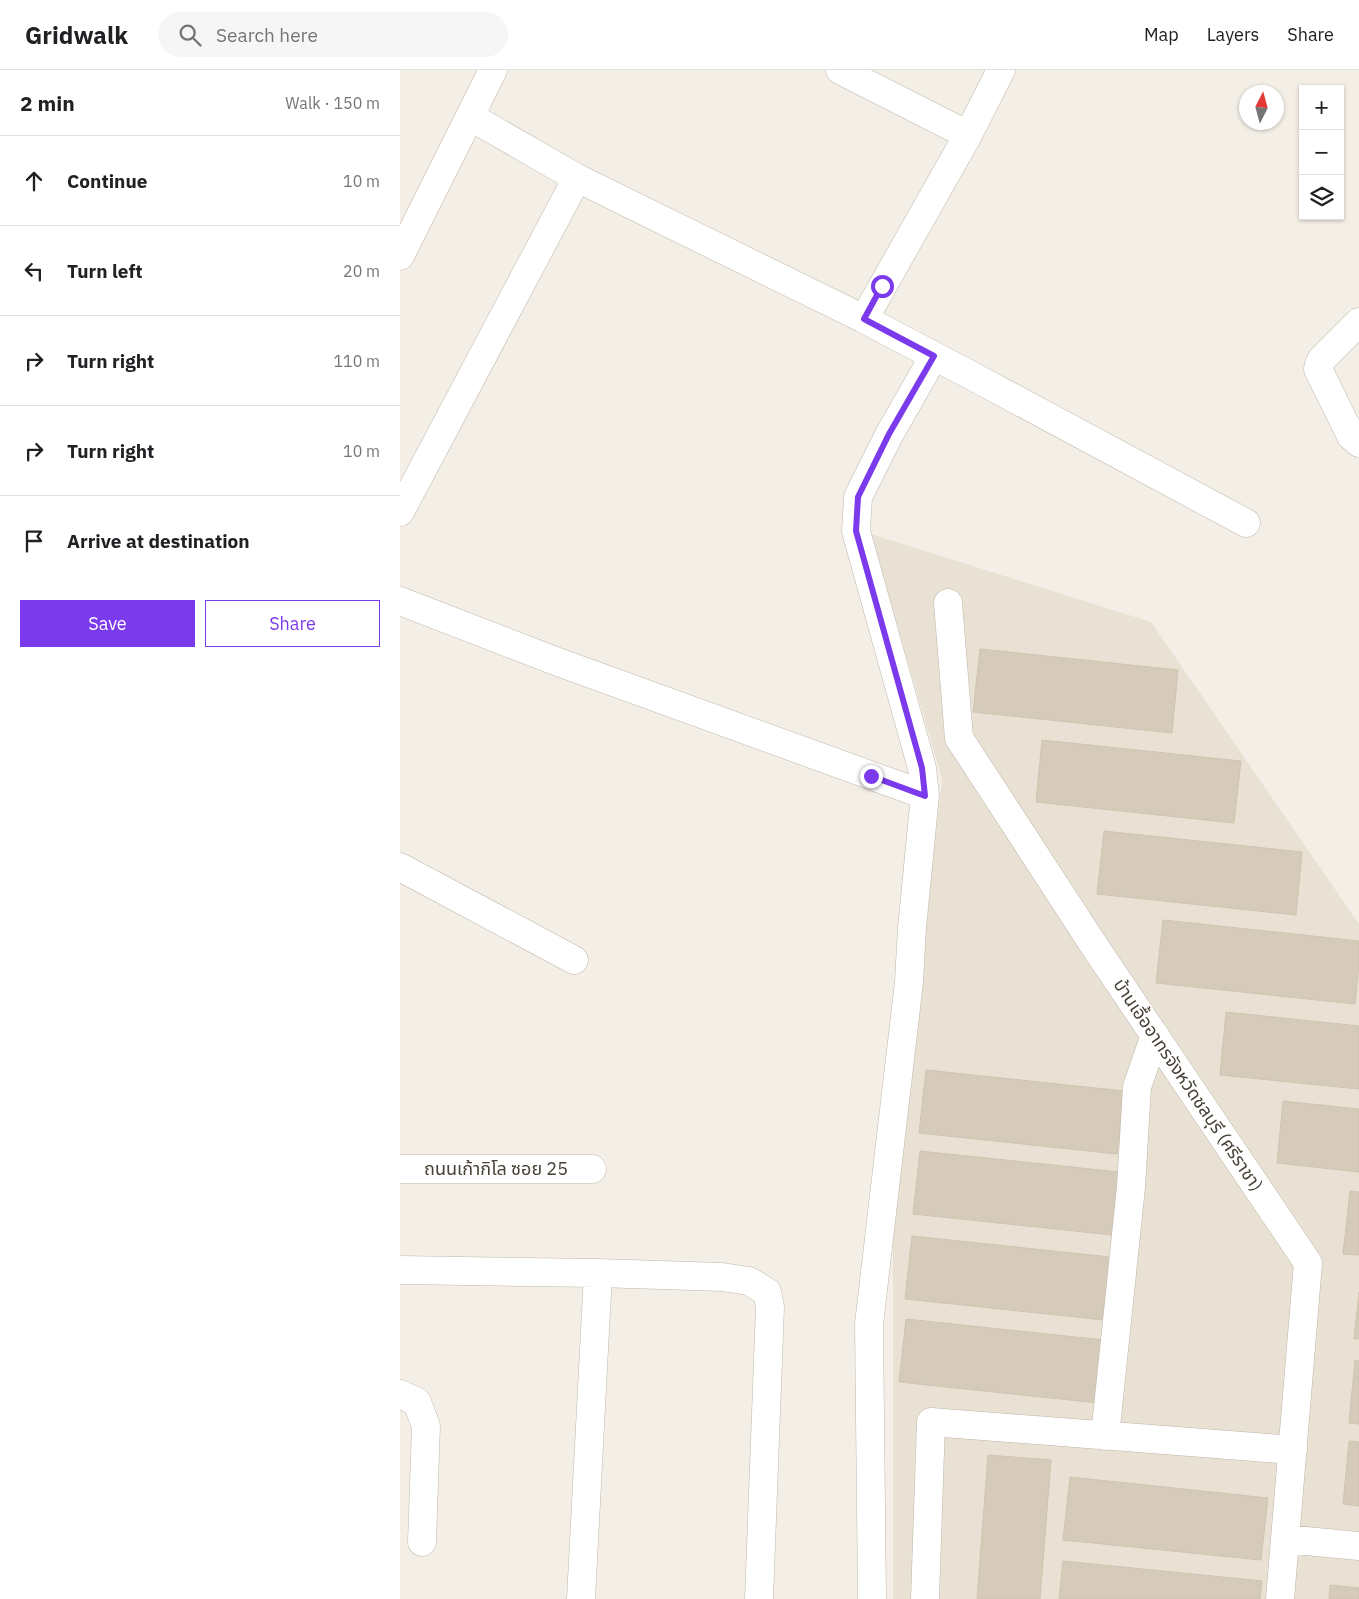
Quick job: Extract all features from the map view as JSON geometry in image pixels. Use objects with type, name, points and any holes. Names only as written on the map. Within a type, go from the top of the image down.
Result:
[{"type":"street","points":[[400,256],[493,70]]},
{"type":"street","points":[[840,70],[968,135]]},
{"type":"street","points":[[864,319],[968,135],[1001,70]]},
{"type":"street","points":[[470,117],[577,178],[864,319],[1246,523]]},
{"type":"street","points":[[400,512],[577,178]]},
{"type":"street","points":[[1359,322],[1322,359],[1318,370],[1351,436],[1359,443]]},
{"type":"street","points":[[872,1599],[869,1324],[909,982],[912,928],[925,796],[922,768],[856,531],[858,497],[889,434],[934,356]]},
{"type":"street","points":[[400,601],[566,665],[925,796]]},
{"type":"street","name":"บ้านเอื้ออาทรจังหวัดชลบุรี (ศรีราชา)","points":[[948,603],[959,738],[1308,1263],[1280,1599]]},
{"type":"street","points":[[400,867],[574,960]]},
{"type":"street","points":[[1105,1436],[1131,1187],[1137,1087],[1155,1035]]},
{"type":"street","name":"ถนนเก้ากิโล ซอย 25","points":[[400,1170],[592,1170]]},
{"type":"street","points":[[400,1270],[722,1277],[749,1281],[767,1292],[770,1306],[759,1599]]},
{"type":"street","points":[[581,1599],[598,1273]]},
{"type":"street","points":[[400,1394],[417,1402],[426,1426],[422,1542]]},
{"type":"street","points":[[925,1599],[932,1422],[1293,1450]]},
{"type":"street","points":[[1285,1539],[1359,1546]]},
{"type":"shaded area","points":[[871,534],[1151,622],[1359,924],[1359,1599],[893,1599],[893,1211],[942,779]]},
{"type":"building","points":[[980,649],[1178,670],[1172,733],[973,712]]},
{"type":"building","points":[[1042,740],[1241,761],[1234,823],[1036,802]]},
{"type":"building","points":[[1104,831],[1302,852],[1296,915],[1097,894]]},
{"type":"building","points":[[1163,920],[1359,941],[1355,1004],[1156,983]]},
{"type":"building","points":[[1226,1012],[1359,1026],[1359,1089],[1220,1075]]},
{"type":"building","points":[[926,1070],[1124,1091],[1117,1154],[919,1133]]},
{"type":"building","points":[[1283,1101],[1359,1109],[1359,1172],[1277,1163]]},
{"type":"building","points":[[920,1151],[1119,1172],[1112,1235],[913,1214]]},
{"type":"building","points":[[1350,1191],[1359,1192],[1359,1255],[1343,1254]]},
{"type":"building","points":[[912,1236],[1110,1257],[1104,1320],[905,1299]]},
{"type":"building","points":[[1359,1292],[1359,1339],[1354,1339]]},
{"type":"building","points":[[906,1319],[1104,1340],[1098,1403],[899,1382]]},
{"type":"building","points":[[1355,1360],[1359,1361],[1359,1424],[1349,1423]]},
{"type":"building","points":[[1349,1441],[1359,1442],[1359,1506],[1343,1504]]},
{"type":"building","points":[[988,1455],[1051,1460],[1040,1599],[977,1599]]},
{"type":"building","points":[[1070,1477],[1268,1498],[1261,1560],[1063,1540]]},
{"type":"building","points":[[1063,1561],[1262,1581],[1260,1599],[1059,1599]]},
{"type":"building","points":[[1330,1585],[1359,1588],[1359,1599],[1329,1599]]},
{"type":"route","points":[[871,776],[925,796],[922,768],[856,531],[858,497],[889,434],[934,356],[864,319],[882,286]]}]
